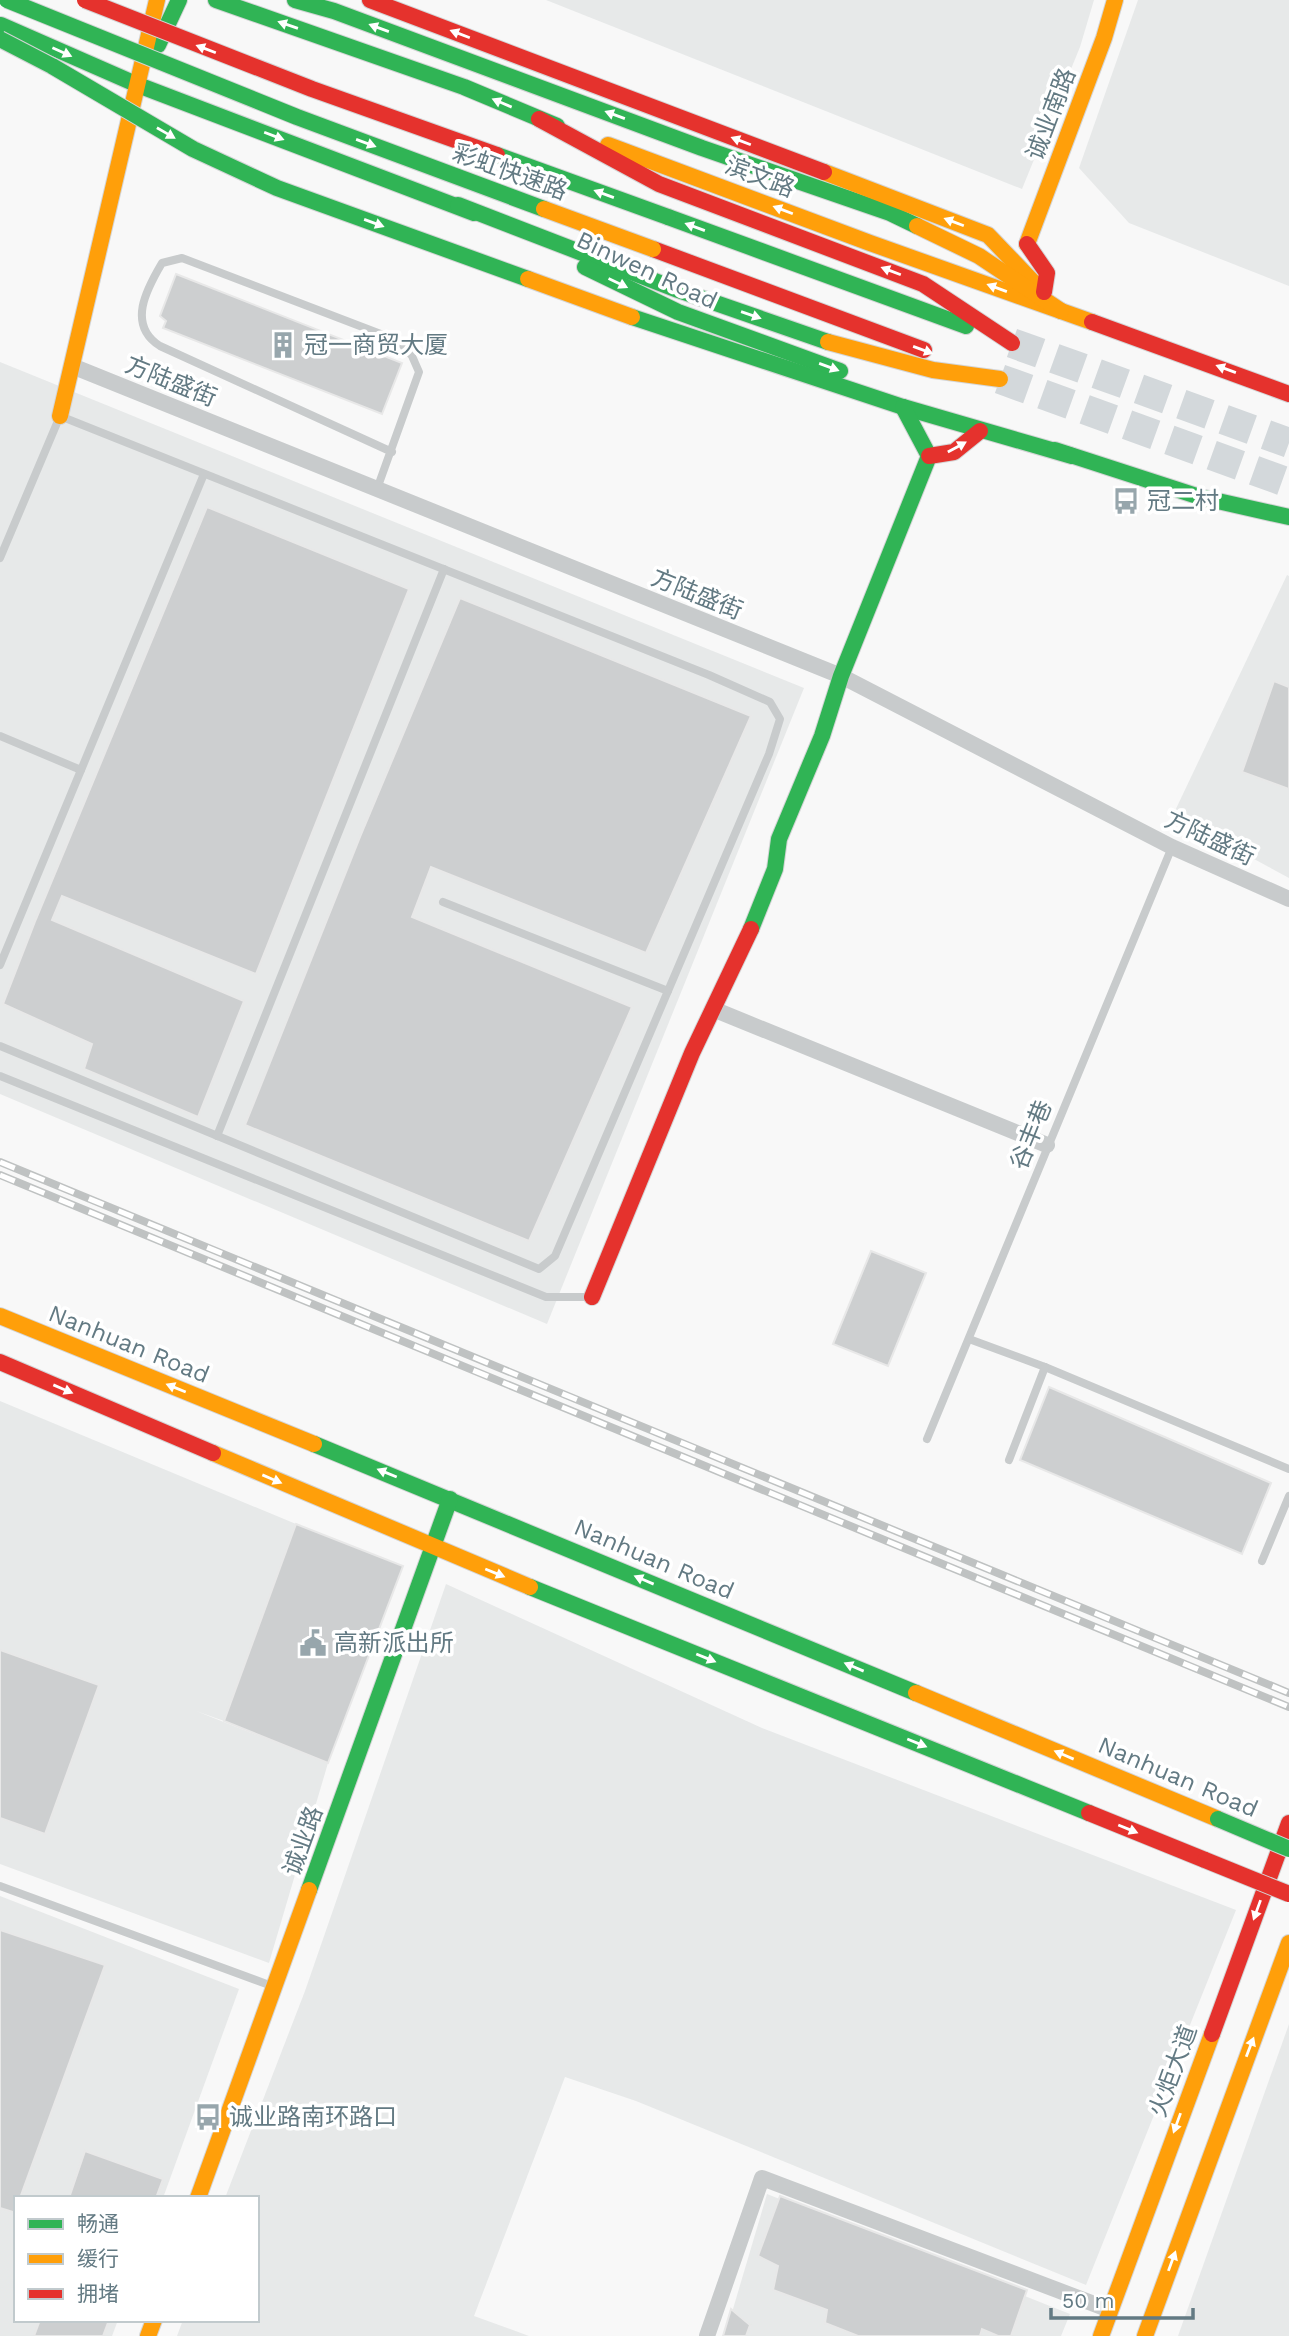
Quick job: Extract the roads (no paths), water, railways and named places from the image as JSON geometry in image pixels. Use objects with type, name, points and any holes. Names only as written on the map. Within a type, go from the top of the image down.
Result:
[{"type":"main road","name":"彩虹快速路","points":[[7,0],[297,117],[1000,379],[933,370],[844,347],[678,290],[458,205]]},
{"type":"main road","name":"彩虹快速路","points":[[85,0],[312,89],[1012,343],[923,284],[659,184],[539,119]]},
{"type":"main road","points":[[60,416],[157,0]]},
{"type":"main road","points":[[138,85],[179,0]]},
{"type":"main road","name":"滨文路","points":[[216,0],[464,87],[539,119],[870,243],[1289,394]]},
{"type":"main road","points":[[295,0],[334,11],[702,148],[890,213],[979,256],[1061,311]]},
{"type":"main road","points":[[370,0],[988,235],[1061,311]]},
{"type":"main road","name":"诚业南路","points":[[1027,244],[1104,38],[1115,0]]},
{"type":"main road","name":"Binwen Road","points":[[0,24],[138,85],[458,205],[678,312],[1160,487],[1289,517]]},
{"type":"main road","points":[[0,39],[52,66],[193,149],[277,188],[632,317],[903,407],[1072,456]]},
{"type":"main road","points":[[995,243],[1027,244],[1047,273],[1044,292]]},
{"type":"main road","points":[[592,1297],[692,1053],[743,949],[775,869],[779,839],[822,736],[841,676],[929,456],[903,407]]},
{"type":"main road","points":[[929,456],[954,452],[980,431]]},
{"type":"main road","name":"Nanhuan Road","points":[[0,1316],[450,1499],[1289,1849]]},
{"type":"main road","points":[[0,1362],[432,1547],[1289,1894]]},
{"type":"main road","name":"诚业路","points":[[199,2196],[450,1499]]},
{"type":"main road","name":"火炬大道","points":[[1101,2336],[1289,1823]]},
{"type":"main road","points":[[1145,2336],[1289,1944]]},
{"type":"street","name":"方陆盛街","points":[[72,366],[841,676],[1172,847],[1289,900]]},
{"type":"street","points":[[713,1009],[1047,1145]]},
{"type":"street","points":[[707,2336],[762,2178],[1110,2310]]},
{"type":"lane","points":[[377,489],[392,452],[419,372],[412,356],[398,341],[183,258],[162,263],[152,280],[140,317],[147,338],[392,452]]},
{"type":"lane","points":[[0,558],[60,416],[709,675],[770,702],[780,719],[769,754],[555,1256],[539,1269],[0,1046]]},
{"type":"lane","points":[[0,965],[204,474]]},
{"type":"lane","points":[[217,1136],[444,569]]},
{"type":"lane","points":[[0,736],[81,770]]},
{"type":"lane","name":"谷丰巷","points":[[928,1439],[1172,847]]},
{"type":"lane","points":[[443,902],[668,991]]},
{"type":"lane","points":[[0,1076],[546,1297],[592,1297]]},
{"type":"lane","points":[[969,1339],[1045,1367],[1289,1469]]},
{"type":"lane","points":[[1009,1460],[1045,1367]]},
{"type":"lane","points":[[1262,1561],[1289,1496]]},
{"type":"lane","points":[[0,1886],[275,1987]]},
{"type":"tunnel","points":[[1012,343],[1289,443]]},
{"type":"tunnel","points":[[1000,379],[1289,483]]},
{"type":"railway","points":[[0,1162],[1289,1693]]},
{"type":"railway","points":[[0,1175],[1289,1707]]},
{"type":"place","name":"冠一商贸大厦","points":[[283,345]]},
{"type":"place","name":"冠二村","points":[[1126,501]]},
{"type":"place","name":"高新派出所","points":[[313,1643]]},
{"type":"place","name":"诚业路南环路口","points":[[208,2117]]}]
